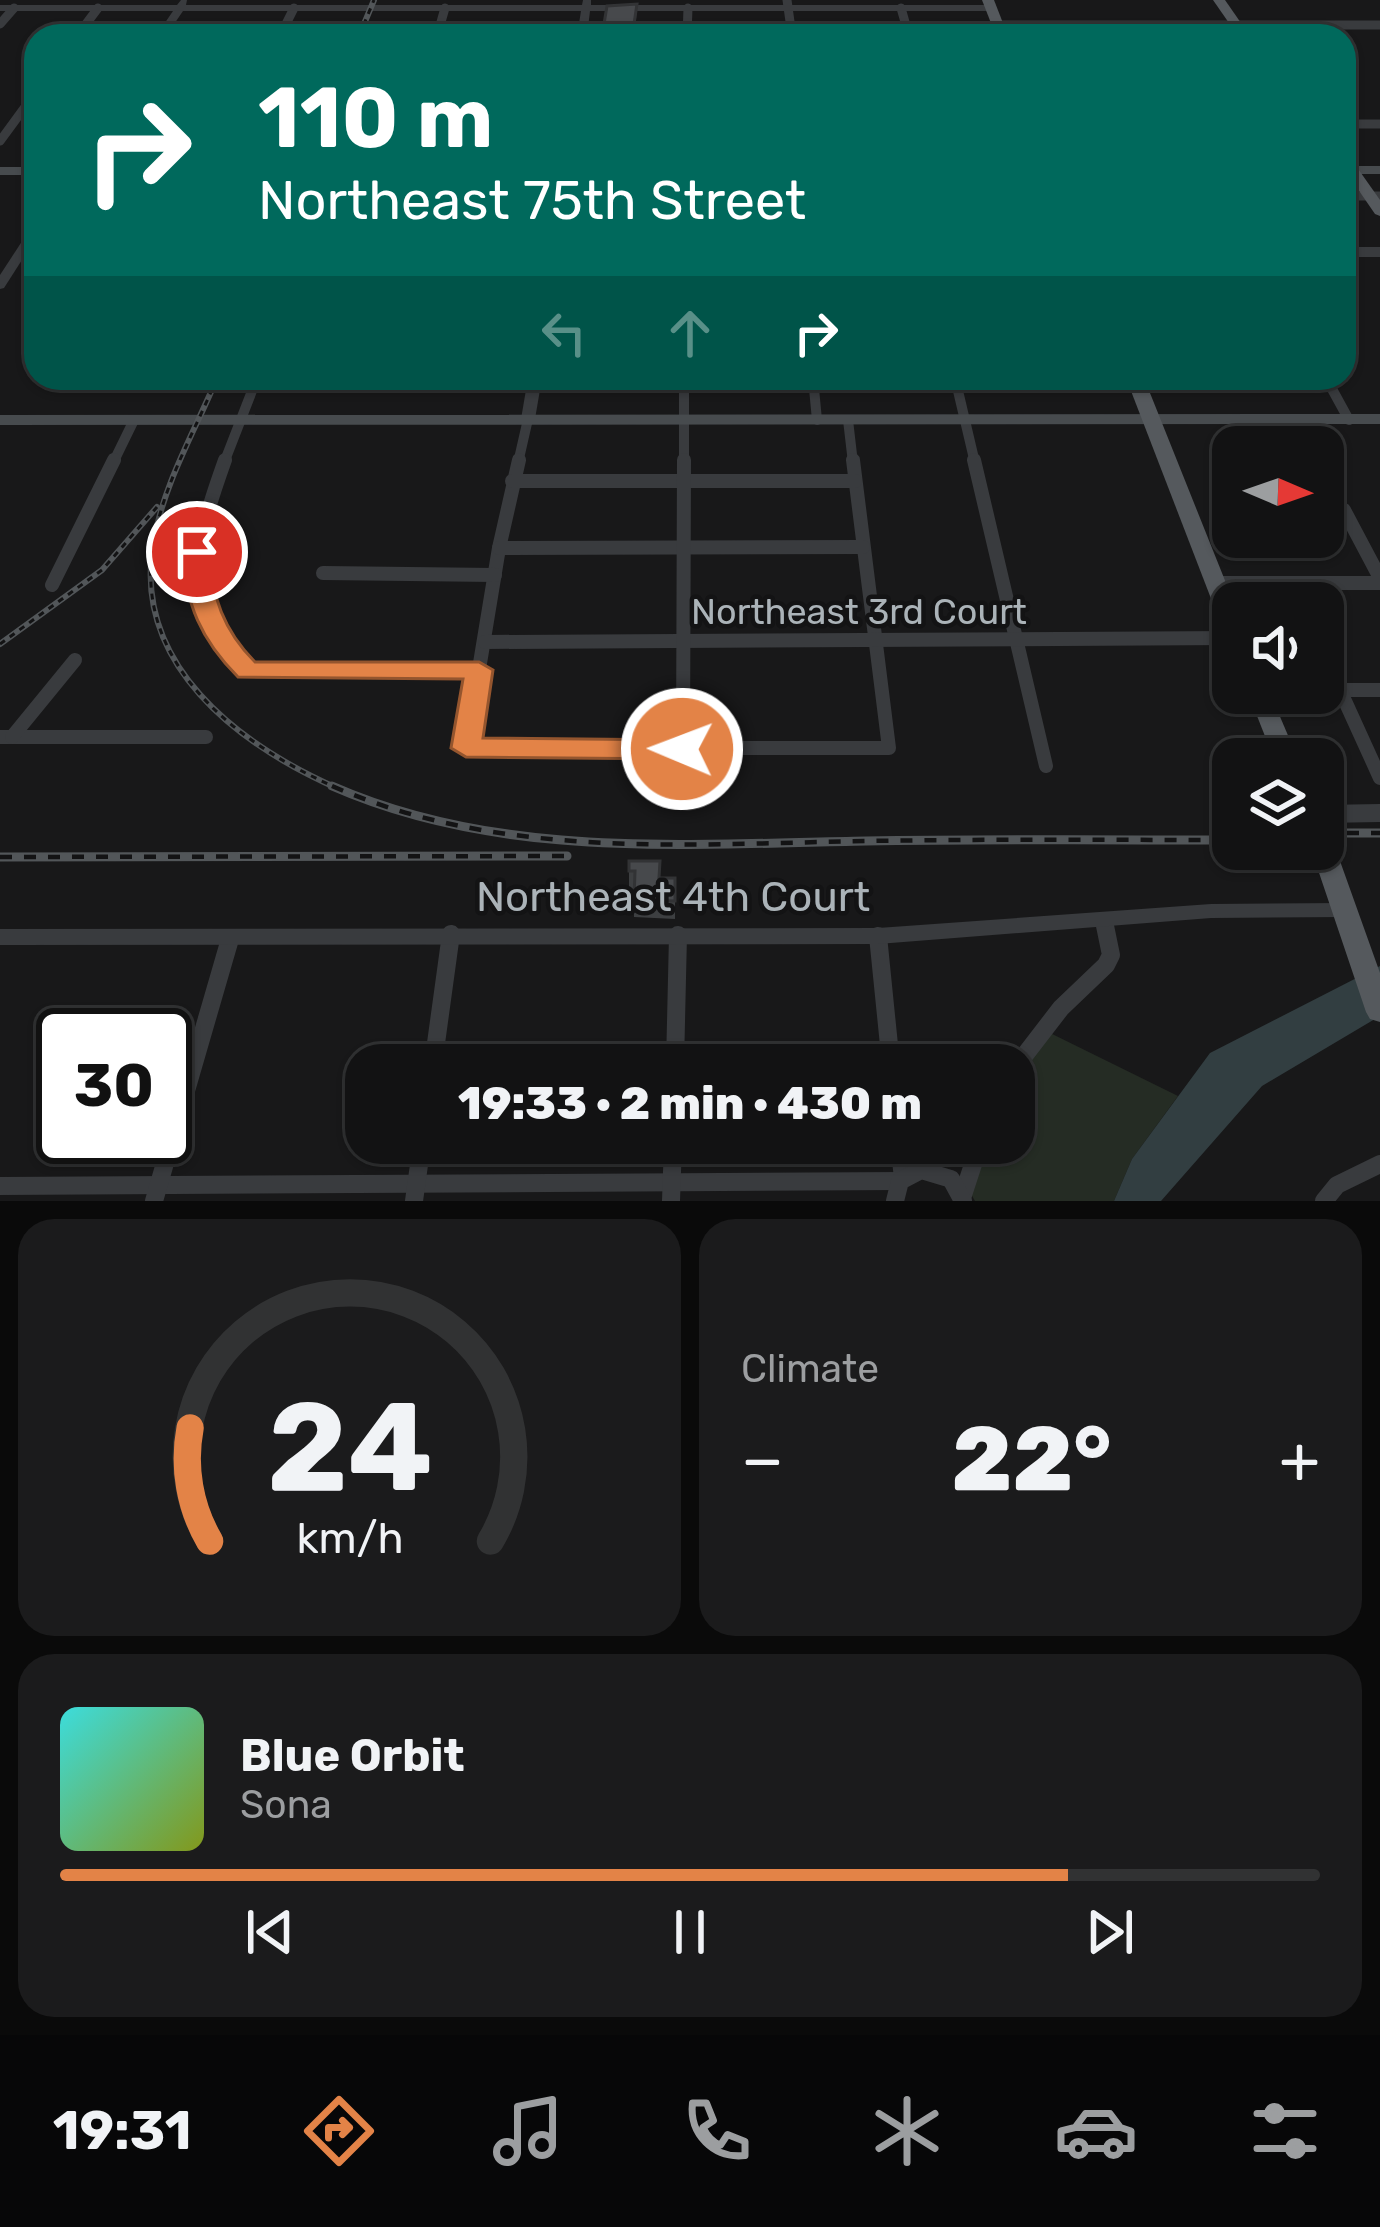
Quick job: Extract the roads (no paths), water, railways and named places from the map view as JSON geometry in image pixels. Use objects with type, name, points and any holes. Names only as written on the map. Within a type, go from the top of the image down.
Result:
[{"type":"main road","points":[[1375,196],[1380,211]]},
{"type":"main road","points":[[1139,390],[1215,582]]},
{"type":"main road","points":[[0,420],[1379,421]]},
{"type":"main road","points":[[1331,870],[1372,972],[1380,1012]]},
{"type":"street","points":[[0,8],[788,4],[901,8],[990,4]]},
{"type":"street","points":[[0,24],[14,8]]},
{"type":"street","points":[[86,24],[98,8]]},
{"type":"street","points":[[286,24],[294,8]]},
{"type":"street","points":[[441,24],[446,8]]},
{"type":"street","points":[[688,8],[688,24]]},
{"type":"street","points":[[901,8],[905,24]]},
{"type":"street","points":[[0,141],[24,108]]},
{"type":"street","points":[[0,285],[24,248]]},
{"type":"street","points":[[252,390],[197,552],[197,586],[220,643],[248,671],[479,670]]},
{"type":"street","points":[[533,390],[499,548],[466,748],[889,748],[848,420]]},
{"type":"street","points":[[682,749],[685,390]]},
{"type":"street","points":[[814,390],[817,420]]},
{"type":"street","points":[[958,390],[1046,766]]},
{"type":"street","points":[[1333,390],[1349,419]]},
{"type":"street","points":[[52,585],[134,420]]},
{"type":"street","points":[[512,481],[855,481]]},
{"type":"street","points":[[1298,582],[1380,581],[1344,510]]},
{"type":"street","points":[[499,548],[863,547]]},
{"type":"street","points":[[323,573],[495,575]]},
{"type":"street","name":"Northeast 3rd Court","points":[[485,642],[1212,638]]},
{"type":"street","points":[[6,737],[75,660]]},
{"type":"street","points":[[1344,690],[1380,690]]},
{"type":"street","points":[[1344,712],[1380,778]]},
{"type":"street","points":[[6,737],[206,737]]},
{"type":"street","points":[[1344,814],[1380,813]]},
{"type":"street","name":"Northeast 4th Court","points":[[1,939],[878,936],[1227,910],[1346,910]]},
{"type":"street","points":[[1032,1044],[1106,965],[1111,955],[1104,921]]},
{"type":"street","points":[[436,1044],[452,934]]},
{"type":"street","points":[[676,1044],[679,935]]},
{"type":"street","points":[[878,936],[889,1044]]},
{"type":"street","points":[[156,1194],[230,939]]},
{"type":"street","points":[[922,1164],[963,1198],[973,1164]]},
{"type":"street","points":[[0,1186],[156,1194],[671,1193],[873,1184],[898,1190],[951,1164]]},
{"type":"street","points":[[1324,1201],[1337,1185],[1380,1164]]},
{"type":"railway","points":[[364,24],[374,0]]},
{"type":"railway","points":[[212,390],[173,478],[154,540],[151,584],[159,625],[176,662],[230,724],[301,771],[335,787]]},
{"type":"railway","points":[[0,644],[102,570],[157,507]]},
{"type":"railway","points":[[335,787],[396,810],[461,826],[595,842],[1212,840]]},
{"type":"railway","points":[[335,787],[339,789]]},
{"type":"railway","points":[[1344,833],[1380,833]]},
{"type":"railway","points":[[0,857],[567,856]]}]
